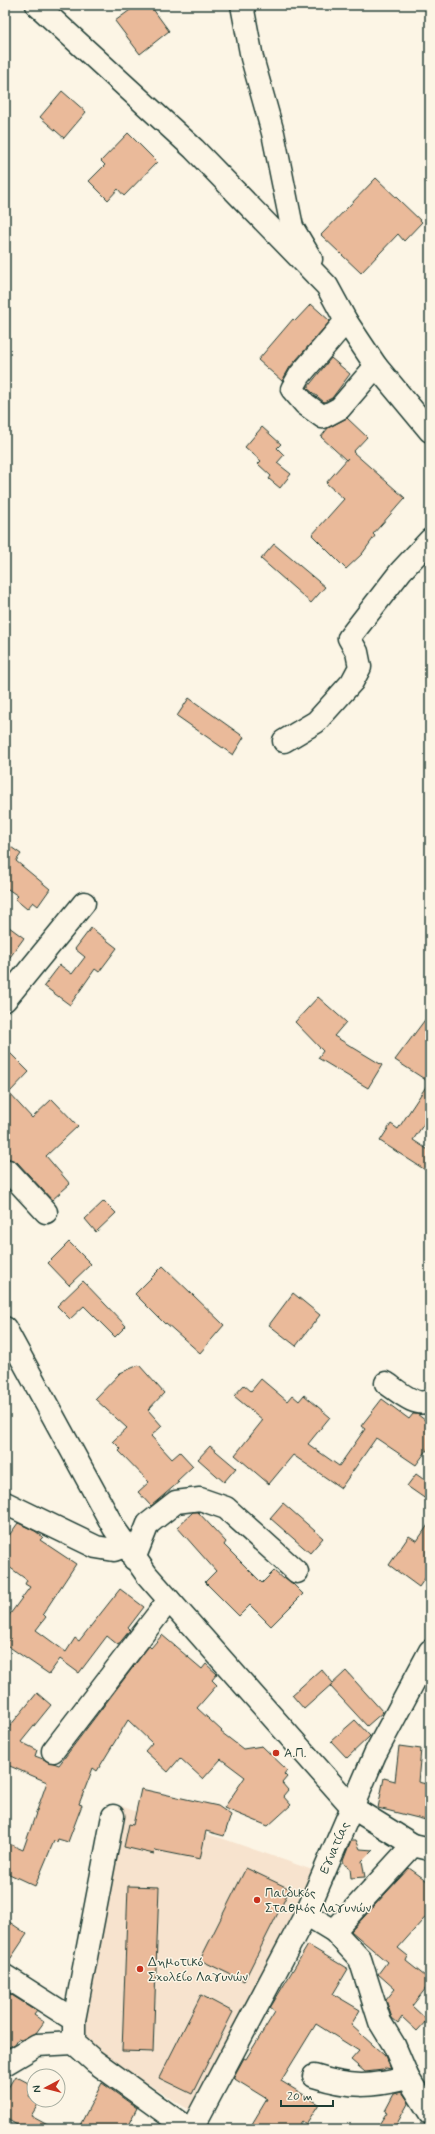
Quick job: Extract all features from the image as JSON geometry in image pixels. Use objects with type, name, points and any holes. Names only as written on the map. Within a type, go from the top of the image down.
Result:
[{"type":"street","points":[[37,5],[194,149],[327,286]]},
{"type":"street","points":[[242,5],[252,58],[273,132],[292,227],[346,320],[376,366],[430,431]]},
{"type":"street","points":[[346,320],[300,375],[292,389],[305,404],[323,418],[340,408],[376,366]]},
{"type":"street","points":[[284,741],[316,722],[352,682],[360,667],[357,652],[349,638],[401,571],[430,540]]},
{"type":"street","points":[[5,1000],[84,903]]},
{"type":"street","points":[[5,1171],[8,1171],[46,1212]]},
{"type":"street","points":[[5,1328],[130,1552],[169,1600],[353,1808],[421,1847],[334,1931]]},
{"type":"street","points":[[386,1383],[417,1402],[424,1403],[430,1400]]},
{"type":"street","points":[[130,1552],[148,1524],[176,1502],[200,1499],[226,1508],[297,1572]]},
{"type":"street","points":[[5,1503],[96,1547],[130,1552]]},
{"type":"street","points":[[53,1751],[169,1600]]},
{"type":"street","name":"Εγνατίας","points":[[192,2129],[306,1914],[384,1736],[430,1651]]},
{"type":"street","points":[[74,2043],[74,2020],[114,1816]]},
{"type":"street","points":[[306,1914],[334,1931],[360,1959],[380,2022],[394,2045],[408,2078],[430,2113]]},
{"type":"street","points":[[5,1976],[74,2020]]},
{"type":"street","points":[[5,2064],[38,2045],[74,2043],[94,2061],[188,2129]]},
{"type":"street","points":[[314,2076],[339,2084],[359,2086],[383,2084],[408,2078]]},
{"type":"shaded area","points":[[121,1806],[172,1825],[221,1838],[318,1872],[194,2113],[78,2040]]},
{"type":"building","points":[[137,5],[150,5],[169,31],[140,54],[115,21]]},
{"type":"building","points":[[62,91],[86,112],[64,138],[40,117]]},
{"type":"building","points":[[128,133],[157,162],[124,196],[118,189],[108,200],[89,181],[105,165],[101,161]]},
{"type":"building","points":[[376,178],[422,222],[404,241],[398,234],[361,273],[321,235]]},
{"type":"building","points":[[311,304],[330,321],[290,367],[282,381],[258,360],[293,319],[295,321]]},
{"type":"building","points":[[331,358],[350,374],[332,398],[324,402],[307,388]]},
{"type":"building","points":[[347,418],[367,437],[353,452],[405,498],[373,534],[375,536],[362,554],[346,569],[312,535],[344,499],[326,483],[348,458],[346,460],[321,437],[328,428]]},
{"type":"building","points":[[262,427],[281,444],[277,448],[284,455],[277,463],[291,474],[280,488],[269,479],[271,476],[258,464],[261,461],[245,447]]},
{"type":"building","points":[[274,544],[325,587],[311,603],[261,559]]},
{"type":"building","points":[[189,698],[244,737],[233,755],[177,716]]},
{"type":"building","points":[[5,843],[21,854],[16,861],[50,889],[38,906],[33,902],[27,909],[15,899],[18,896],[5,887]]},
{"type":"building","points":[[5,924],[24,938],[5,964]]},
{"type":"building","points":[[91,928],[117,948],[99,972],[95,969],[70,1005],[44,986],[60,965],[72,974],[85,957],[75,949]]},
{"type":"building","points":[[318,997],[346,1022],[334,1036],[382,1065],[368,1088],[318,1058],[323,1051],[295,1022]]},
{"type":"building","points":[[430,1013],[430,1115],[413,1140],[430,1151],[430,1173],[380,1141],[391,1124],[398,1129],[429,1082],[395,1060]]},
{"type":"building","points":[[5,1048],[29,1072],[9,1093],[32,1118],[52,1099],[78,1126],[46,1156],[70,1184],[52,1200],[17,1162],[5,1157]]},
{"type":"building","points":[[104,1201],[116,1213],[96,1232],[85,1219]]},
{"type":"building","points":[[69,1242],[91,1264],[69,1285],[48,1263]]},
{"type":"building","points":[[163,1266],[224,1325],[200,1353],[166,1323],[165,1324],[135,1294]]},
{"type":"building","points":[[83,1281],[126,1326],[115,1337],[84,1306],[70,1319],[57,1306]]},
{"type":"building","points":[[293,1293],[320,1315],[296,1346],[269,1325]]},
{"type":"building","points":[[139,1365],[164,1393],[148,1410],[162,1426],[151,1436],[172,1459],[180,1452],[193,1466],[177,1481],[179,1482],[151,1506],[138,1492],[149,1482],[119,1451],[121,1449],[113,1441],[127,1428],[95,1399],[120,1373]]},
{"type":"building","points":[[261,1379],[287,1401],[292,1395],[299,1401],[304,1395],[330,1417],[308,1444],[339,1466],[365,1429],[361,1426],[382,1399],[409,1419],[413,1414],[417,1414],[430,1424],[430,1446],[416,1465],[376,1438],[341,1488],[293,1455],[269,1484],[235,1455],[263,1420],[234,1396],[244,1385],[251,1391]]},
{"type":"building","points":[[210,1446],[236,1468],[224,1482],[198,1459]]},
{"type":"building","points":[[416,1474],[430,1484],[430,1502],[407,1486]]},
{"type":"building","points":[[283,1503],[323,1538],[310,1553],[270,1518]]},
{"type":"building","points":[[193,1512],[198,1512],[226,1542],[224,1545],[262,1583],[274,1571],[283,1579],[284,1577],[292,1583],[303,1594],[271,1626],[250,1605],[239,1616],[205,1582],[216,1571],[177,1527]]},
{"type":"building","points":[[430,1522],[430,1571],[419,1587],[389,1565],[409,1536],[417,1541]]},
{"type":"building","points":[[18,1523],[35,1531],[43,1537],[40,1540],[76,1564],[43,1614],[46,1617],[36,1630],[66,1652],[75,1638],[79,1641],[120,1589],[144,1607],[128,1628],[130,1630],[118,1645],[107,1636],[79,1673],[60,1659],[49,1674],[5,1644],[5,1621],[30,1587],[25,1584],[27,1580],[5,1564],[5,1541]]},
{"type":"building","points":[[162,1635],[202,1669],[206,1664],[217,1674],[212,1680],[217,1685],[197,1708],[222,1731],[221,1732],[243,1749],[262,1746],[287,1770],[284,1774],[287,1777],[282,1783],[288,1790],[283,1796],[291,1805],[268,1826],[224,1808],[245,1777],[221,1759],[203,1779],[180,1758],[168,1772],[145,1751],[152,1743],[128,1720],[97,1771],[93,1768],[79,1804],[82,1805],[68,1842],[58,1839],[57,1842],[54,1841],[35,1886],[5,1872],[5,1842],[23,1850],[47,1782],[5,1764],[5,1732],[37,1693],[51,1705],[21,1742],[37,1750],[35,1756],[59,1765],[149,1646],[151,1648]]},
{"type":"building","points":[[321,1669],[333,1683],[304,1709],[292,1695]]},
{"type":"building","points":[[346,1671],[383,1712],[367,1726],[330,1686]]},
{"type":"building","points":[[355,1720],[370,1736],[347,1758],[331,1741]]},
{"type":"building","points":[[399,1746],[421,1749],[418,1782],[430,1785],[430,1821],[378,1808],[384,1778],[395,1781]]},
{"type":"building","points":[[141,1789],[218,1806],[231,1815],[224,1836],[206,1831],[200,1859],[155,1850],[154,1854],[124,1847],[129,1824],[133,1825]]},
{"type":"building","points":[[351,1840],[356,1840],[360,1849],[373,1850],[362,1861],[365,1877],[351,1878],[350,1868],[345,1865],[343,1861]]},
{"type":"building","points":[[246,1868],[290,1889],[244,1981],[200,1960]]},
{"type":"building","points":[[409,1868],[430,1883],[430,1912],[398,1948],[408,1956],[406,1961],[430,1980],[430,1983],[412,2006],[427,2020],[417,2031],[402,2017],[398,2023],[392,2018],[386,2000],[395,1989],[378,1974],[387,1962],[351,1931]]},
{"type":"building","name":"Δημοτικό Σχολείο Λαγυνών","points":[[128,1886],[159,1887],[153,2052],[122,2051]]},
{"type":"building","points":[[5,1919],[27,1934],[7,1964],[5,1964]]},
{"type":"building","points":[[308,1945],[348,1969],[333,1994],[360,2010],[351,2025],[385,2056],[391,2069],[386,2068],[383,2070],[365,2072],[351,2060],[359,2051],[316,2024],[281,2081],[319,2104],[306,2124],[302,2121],[296,2129],[249,2129],[267,2099],[233,2078],[244,2058],[246,2059],[275,2012],[270,2008]]},
{"type":"building","points":[[10,1994],[37,2011],[34,2015],[44,2022],[36,2033],[21,2040],[18,2039],[15,2044],[5,2049],[5,2002]]},
{"type":"building","points":[[201,1995],[233,2012],[192,2094],[159,2078]]},
{"type":"building","points":[[15,2076],[26,2082],[26,2108],[36,2108],[31,2116],[55,2129],[24,2129],[5,2118],[5,2093]]},
{"type":"building","points":[[102,2083],[137,2108],[126,2129],[78,2129]]},
{"type":"building","points":[[402,2092],[409,2102],[394,2129],[376,2129],[387,2112],[385,2111],[394,2094]]},
{"type":"place","name":"Α.Π.","points":[[276,1753]]},
{"type":"place","name":"Παιδικός Σταθμός Λαγυνών","points":[[257,1900]]},
{"type":"place","name":"Δημοτικό Σχολείο Λαγυνών","points":[[140,1969]]}]
